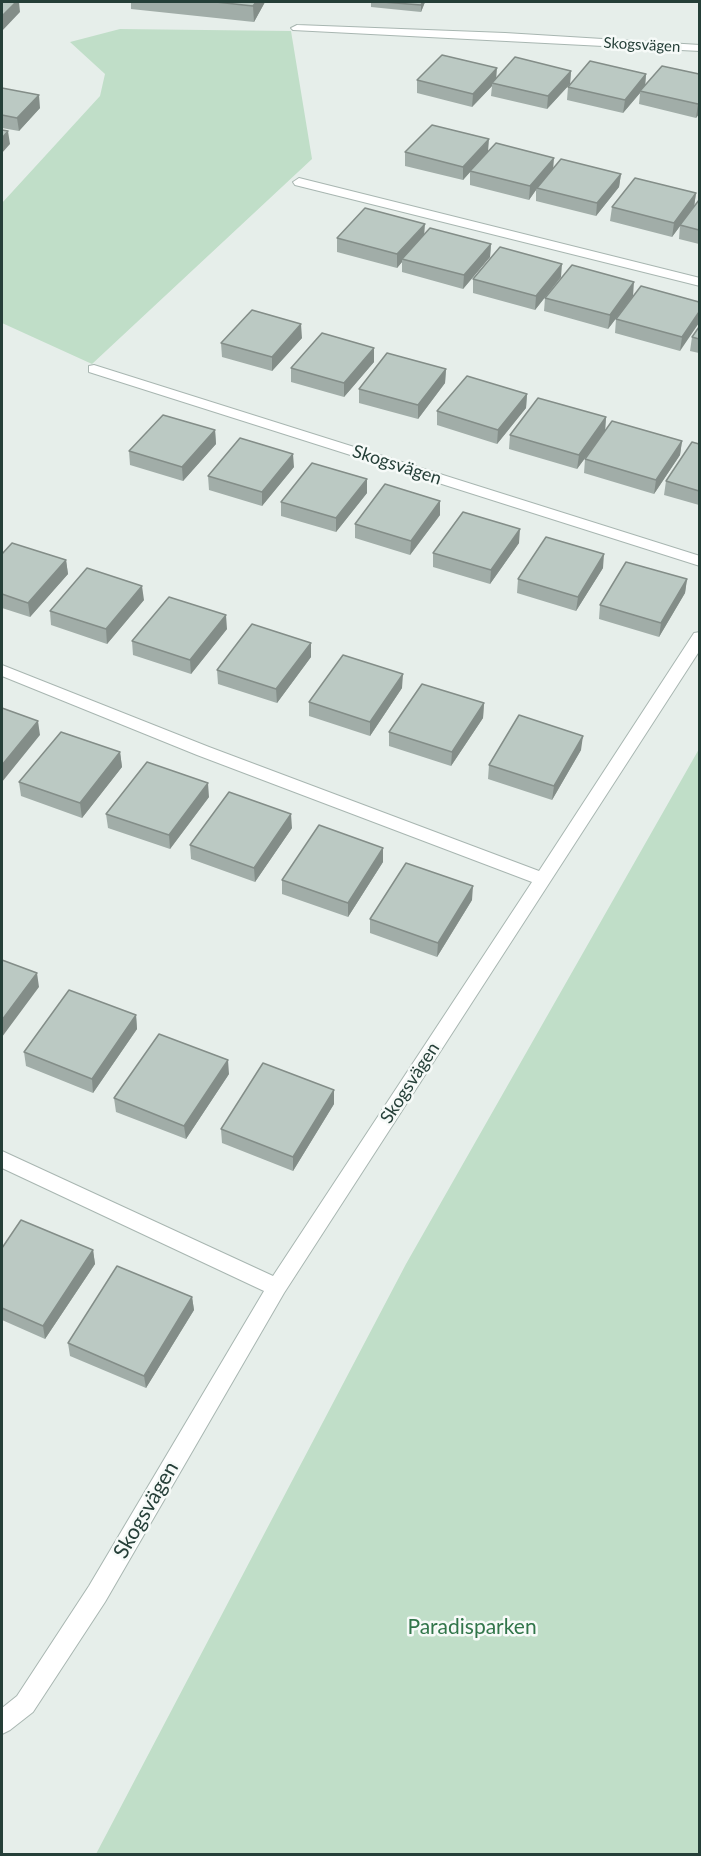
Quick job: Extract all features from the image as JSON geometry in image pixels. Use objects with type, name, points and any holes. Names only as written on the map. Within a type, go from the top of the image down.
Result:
[{"type":"street","name":"Skogsvägen","points":[[297,28],[493,35],[699,48]]},
{"type":"street","points":[[299,182],[699,282]]},
{"type":"street","name":"Skogsvägen","points":[[94,369],[699,561]]},
{"type":"street","name":"Skogsvägen","points":[[2,1722],[25,1704],[97,1594],[277,1287],[699,637]]},
{"type":"street","points":[[2,670],[203,751],[543,879]]},
{"type":"street","points":[[2,1159],[277,1287]]},
{"type":"green space","points":[[120,29],[291,31],[312,159],[92,364],[2,323],[2,203],[100,96],[105,74],[70,42]]},
{"type":"green space","name":"Paradisparken","points":[[699,749],[699,1854],[96,1854],[406,1264]]},
{"type":"building","points":[[2,2],[16,2],[2,16]]},
{"type":"building","points":[[216,2],[256,2],[253,6]]},
{"type":"building","points":[[383,2],[423,2],[421,5]]},
{"type":"building","points":[[442,55],[497,68],[473,94],[417,80]]},
{"type":"building","points":[[515,57],[571,71],[548,96],[492,83]]},
{"type":"building","points":[[590,61],[646,74],[625,100],[568,87]]},
{"type":"building","points":[[662,66],[699,74],[698,104],[640,91]]},
{"type":"building","points":[[2,88],[39,95],[17,118],[2,115]]},
{"type":"building","points":[[432,125],[489,139],[463,167],[405,152]]},
{"type":"building","points":[[2,130],[8,131],[2,138]]},
{"type":"building","points":[[496,143],[554,158],[530,186],[470,171]]},
{"type":"building","points":[[561,159],[621,174],[597,203],[537,188]]},
{"type":"building","points":[[635,178],[696,193],[674,223],[612,207]]},
{"type":"building","points":[[699,200],[699,230],[680,225]]},
{"type":"building","points":[[365,208],[425,224],[397,254],[337,238]]},
{"type":"building","points":[[430,228],[491,244],[464,275],[402,259]]},
{"type":"building","points":[[500,247],[562,264],[536,296],[473,279]]},
{"type":"building","points":[[572,265],[634,282],[610,315],[545,298]]},
{"type":"building","points":[[641,286],[699,302],[699,312],[682,337],[616,319]]},
{"type":"building","points":[[252,310],[301,324],[272,357],[221,343]]},
{"type":"building","points":[[699,327],[699,339],[692,337]]},
{"type":"building","points":[[322,333],[374,348],[344,383],[291,368]]},
{"type":"building","points":[[387,353],[446,369],[418,405],[359,389]]},
{"type":"building","points":[[467,376],[527,394],[498,430],[437,411]]},
{"type":"building","points":[[538,398],[606,417],[579,455],[510,435]]},
{"type":"building","points":[[163,415],[215,430],[182,467],[129,451]]},
{"type":"building","points":[[612,421],[682,441],[656,480],[585,459]]},
{"type":"building","points":[[240,438],[293,454],[262,492],[208,476]]},
{"type":"building","points":[[692,442],[699,444],[699,491],[666,481]]},
{"type":"building","points":[[312,463],[367,479],[336,518],[281,502]]},
{"type":"building","points":[[385,484],[440,501],[411,541],[355,524]]},
{"type":"building","points":[[463,512],[520,529],[491,570],[433,553]]},
{"type":"building","points":[[546,537],[604,554],[578,597],[518,579]]},
{"type":"building","points":[[12,543],[66,560],[28,603],[2,594],[2,554]]},
{"type":"building","points":[[626,562],[687,579],[661,623],[600,605]]},
{"type":"building","points":[[87,568],[142,586],[106,629],[50,611]]},
{"type":"building","points":[[169,597],[226,615],[190,660],[132,641]]},
{"type":"building","points":[[252,624],[311,643],[276,689],[217,670]]},
{"type":"building","points":[[343,655],[403,674],[370,722],[309,702]]},
{"type":"building","points":[[422,684],[484,703],[452,752],[389,732]]},
{"type":"building","points":[[2,708],[38,721],[2,765]]},
{"type":"building","points":[[519,715],[583,736],[554,786],[489,765]]},
{"type":"building","points":[[61,732],[120,752],[80,803],[19,782]]},
{"type":"building","points":[[147,762],[208,783],[169,835],[106,814]]},
{"type":"building","points":[[229,792],[291,814],[254,868],[190,845]]},
{"type":"building","points":[[319,825],[383,848],[348,903],[282,880]]},
{"type":"building","points":[[406,863],[473,886],[438,943],[370,919]]},
{"type":"building","points":[[2,960],[37,973],[2,1020]]},
{"type":"building","points":[[69,990],[136,1015],[92,1079],[24,1052]]},
{"type":"building","points":[[159,1034],[228,1060],[184,1126],[114,1098]]},
{"type":"building","points":[[263,1063],[334,1090],[293,1157],[221,1129]]},
{"type":"building","points":[[21,1220],[93,1250],[43,1326],[2,1308],[2,1248]]},
{"type":"building","points":[[117,1266],[192,1297],[144,1376],[68,1343]]}]
